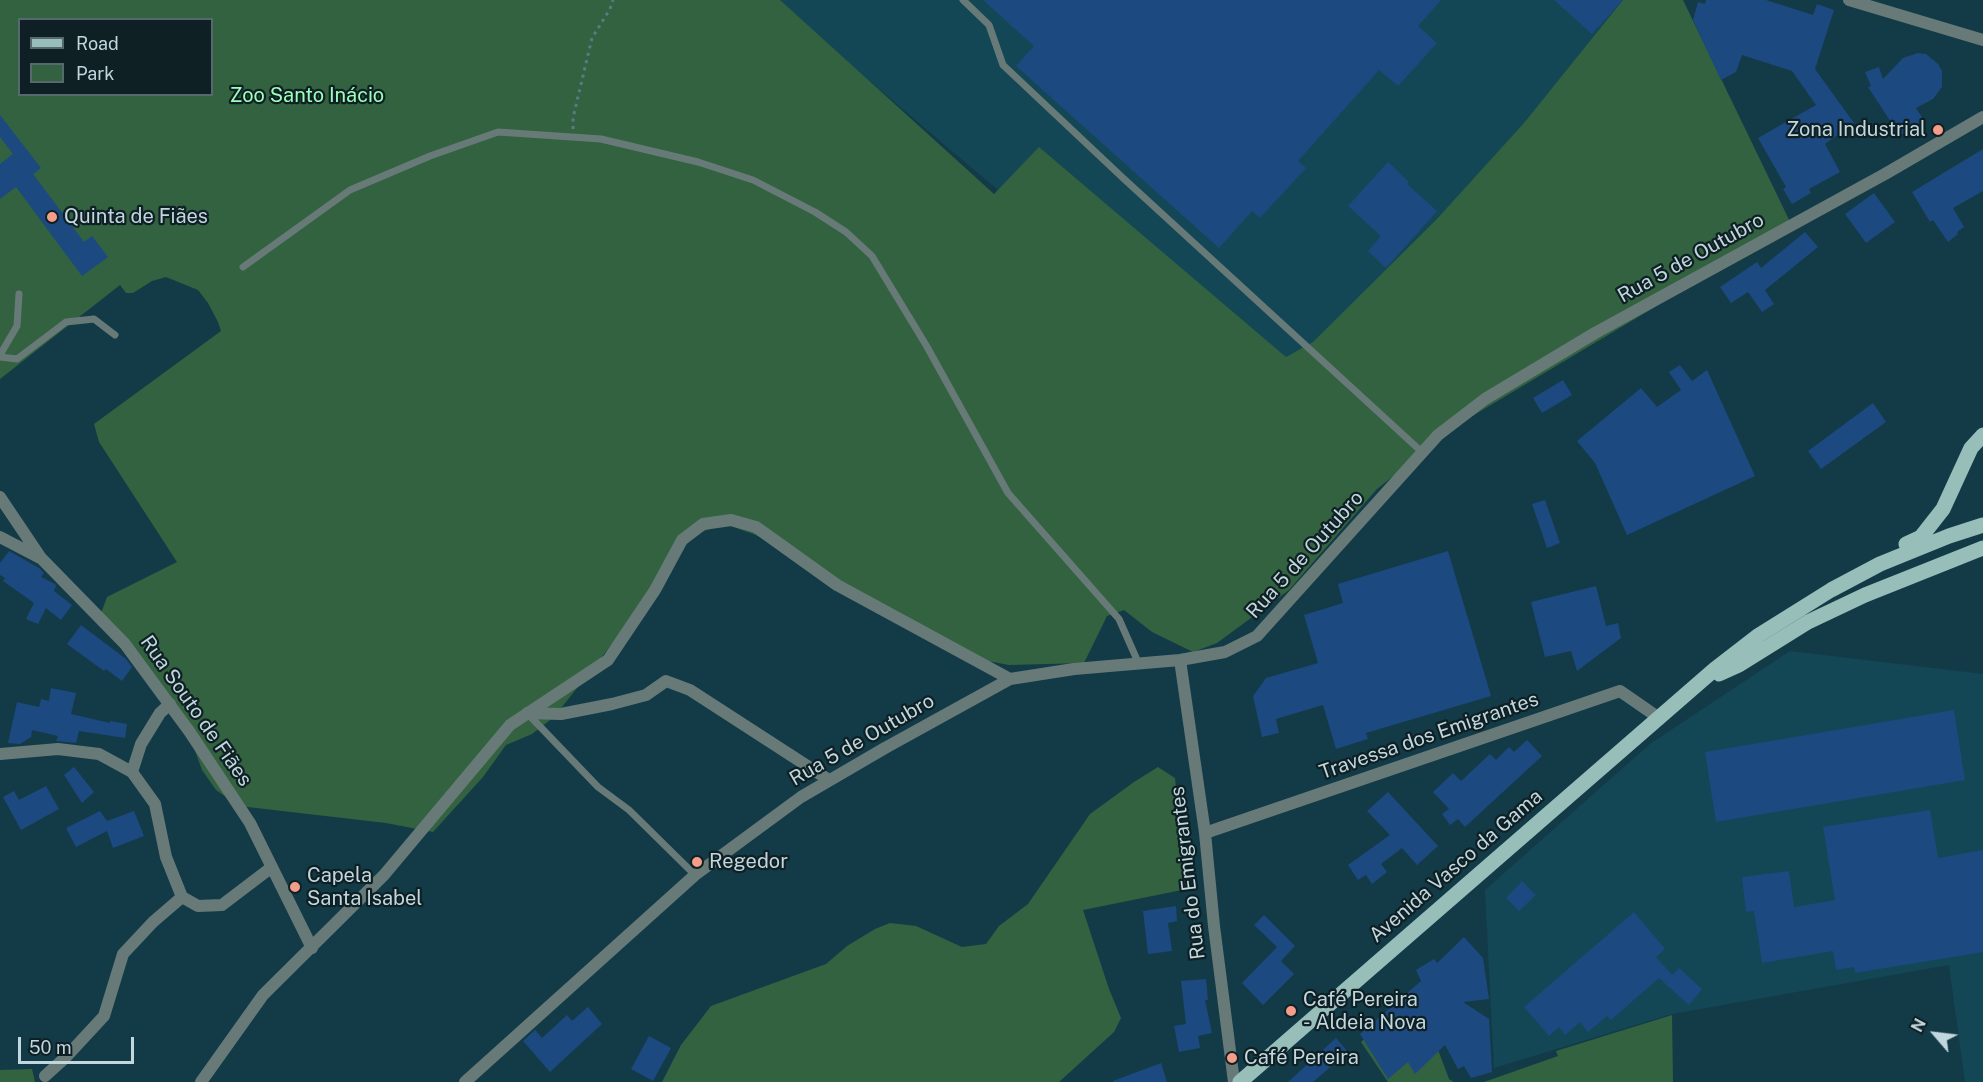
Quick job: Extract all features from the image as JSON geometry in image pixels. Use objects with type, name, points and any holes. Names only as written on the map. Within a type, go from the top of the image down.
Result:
[{"type":"main road","points":[[1760,635],[1806,594],[1921,537],[1943,509],[1971,448],[1983,435]]},
{"type":"main road","name":"Avenida Vasco da Gama","points":[[1240,1082],[1715,669],[1760,635],[1831,590],[1880,564],[1983,525]]},
{"type":"main road","points":[[1920,572],[1956,548],[1983,539]]},
{"type":"main road","points":[[1920,572],[1983,548]]},
{"type":"main road","name":"Avenida Vasco da Gama","points":[[1700,683],[1739,665],[1809,622],[1920,572]]},
{"type":"street","points":[[1849,0],[1983,40]]},
{"type":"street","name":"Rua 5 de Outubro","points":[[465,1082],[695,875],[801,797],[1011,679],[1074,669],[1180,660],[1225,652],[1257,636],[1438,435],[1485,399],[1585,339],[1885,174],[1983,117]]},
{"type":"street","points":[[0,496],[42,559]]},
{"type":"street","points":[[201,1082],[263,995],[384,875],[510,725],[608,660],[655,590],[682,540],[703,524],[731,520],[756,526],[837,585],[1011,679]]},
{"type":"street","name":"Rua Souto de Fiães","points":[[0,537],[42,559],[125,644],[170,704],[250,823],[312,948]]},
{"type":"street","name":"Rua do Emigrantes","points":[[1180,660],[1205,833],[1214,926],[1234,1082]]},
{"type":"street","points":[[527,714],[561,714],[612,704],[646,695],[666,681],[690,690],[829,780]]},
{"type":"street","name":"Travessa dos Emigrantes","points":[[1205,833],[1620,691],[1659,718]]},
{"type":"street","points":[[132,772],[141,744],[160,713],[170,704]]},
{"type":"street","points":[[0,754],[58,749],[99,754],[132,772],[155,804],[166,857],[182,897],[198,906],[222,905],[272,867]]},
{"type":"street","points":[[45,1076],[104,1016],[123,954],[153,922],[182,897]]},
{"type":"lane","points":[[963,0],[989,25],[1003,66],[1423,453]]},
{"type":"lane","points":[[243,267],[350,190],[430,156],[498,132],[601,139],[688,159],[753,180],[815,212],[846,232],[872,256],[926,345],[1008,493],[1119,619],[1138,662]]},
{"type":"lane","points":[[19,294],[17,326],[0,356],[17,359],[66,322],[94,319],[115,335]]},
{"type":"lane","points":[[527,714],[598,787],[629,810],[695,875]]},
{"type":"path","points":[[572,136],[573,118],[592,38],[613,0]]},
{"type":"shaded area","points":[[774,0],[1631,0],[1330,421],[1037,155],[998,190]]},
{"type":"shaded area","points":[[1790,651],[1983,674],[1983,1082],[1965,1082],[1949,965],[1672,1014],[1494,1068],[1485,890],[1650,744]]},
{"type":"green space","name":"Zoo Santo Inácio","points":[[0,0],[780,0],[994,194],[1039,147],[1286,357],[1313,342],[1436,220],[1524,123],[1623,0],[1683,0],[1794,230],[1675,295],[1459,424],[1377,489],[1289,590],[1217,643],[1193,652],[1152,632],[1124,610],[1107,616],[1084,663],[1009,665],[956,655],[787,551],[756,535],[725,524],[689,536],[645,606],[554,717],[532,734],[506,745],[483,777],[433,832],[386,823],[239,806],[216,790],[202,770],[193,745],[100,616],[107,597],[177,562],[99,442],[94,424],[221,331],[208,303],[198,290],[166,277],[152,281],[133,293],[126,293],[120,285],[0,379]]},
{"type":"green space","points":[[1158,767],[1175,778],[1187,889],[1083,910],[1121,1018],[1114,1032],[1059,1082],[662,1082],[681,1045],[711,1006],[826,964],[847,946],[875,929],[890,923],[916,926],[962,947],[986,944],[999,926],[1028,904],[1090,814]]},
{"type":"green space","points":[[1416,991],[1449,1079],[1454,1082],[1388,1082],[1361,1042]]},
{"type":"green space","points":[[1672,1015],[1673,1082],[1484,1082],[1558,1056],[1556,1051]]},
{"type":"green space","points":[[32,1069],[35,1082],[0,1082],[0,1070]]},
{"type":"building","points":[[983,0],[1441,0],[1418,26],[1437,43],[1398,86],[1379,70],[1298,161],[1306,168],[1260,218],[1252,211],[1219,248],[1016,66],[1034,46]]},
{"type":"building","points":[[1554,0],[1623,0],[1592,34]]},
{"type":"building","points":[[1706,0],[1766,0],[1813,15],[1817,4],[1834,10],[1815,69],[1854,123],[1825,144],[1840,172],[1809,189],[1811,193],[1792,204],[1783,189],[1786,187],[1758,138],[1816,105],[1792,71],[1742,55],[1736,72],[1721,80],[1693,20],[1698,2],[1705,4]]},
{"type":"building","points":[[1918,53],[1926,54],[1938,64],[1942,71],[1942,87],[1933,99],[1916,108],[1925,122],[1900,136],[1868,87],[1871,86],[1865,72],[1879,67],[1883,79],[1903,58]]},
{"type":"building","name":"Quinta de Fiães","points":[[0,115],[41,168],[33,174],[84,242],[92,236],[108,257],[82,276],[16,187],[0,199],[0,164],[13,154],[0,137]]},
{"type":"building","points":[[1983,149],[1983,191],[1953,208],[1964,227],[1948,242],[1933,220],[1930,222],[1912,192]]},
{"type":"building","points":[[1388,162],[1409,182],[1407,184],[1437,211],[1386,268],[1368,251],[1381,236],[1348,206]]},
{"type":"building","points":[[1874,193],[1895,222],[1866,243],[1845,214]]},
{"type":"building","points":[[1805,232],[1818,247],[1765,290],[1774,304],[1762,312],[1748,292],[1731,303],[1720,287],[1757,262],[1761,268]]},
{"type":"building","points":[[1680,365],[1692,381],[1707,370],[1755,476],[1627,535],[1595,463],[1577,441],[1641,388],[1657,407],[1681,390],[1669,372]]},
{"type":"building","points":[[1563,380],[1572,395],[1542,413],[1533,398]]},
{"type":"building","points":[[1873,403],[1886,422],[1821,469],[1808,451]]},
{"type":"building","points":[[1545,500],[1560,543],[1547,548],[1532,504]]},
{"type":"building","points":[[9,551],[39,568],[44,573],[41,577],[55,584],[54,591],[72,605],[61,620],[46,608],[38,624],[26,619],[34,603],[3,581],[5,578],[0,575],[0,563]]},
{"type":"building","points":[[1448,551],[1491,696],[1366,733],[1368,739],[1336,749],[1323,705],[1276,719],[1279,733],[1262,737],[1253,696],[1266,678],[1318,663],[1304,615],[1343,603],[1338,584]]},
{"type":"building","points":[[1596,586],[1606,626],[1618,623],[1621,638],[1577,671],[1571,651],[1545,657],[1531,602]]},
{"type":"building","points":[[81,625],[126,659],[132,667],[122,681],[67,644]]},
{"type":"building","points":[[51,688],[76,693],[71,714],[110,723],[110,721],[127,724],[125,738],[79,731],[76,743],[56,741],[58,736],[32,730],[31,737],[20,744],[8,743],[17,702],[39,707],[41,699],[49,701]]},
{"type":"building","points":[[1954,710],[1965,780],[1716,822],[1705,752]]},
{"type":"building","points":[[1527,740],[1542,756],[1465,827],[1458,819],[1450,825],[1442,814],[1449,809],[1433,792],[1453,773],[1461,781],[1490,754],[1496,760],[1509,747],[1514,752]]},
{"type":"building","points":[[74,767],[94,792],[82,803],[64,775]]},
{"type":"building","points":[[46,786],[59,809],[21,830],[3,797],[14,791],[19,800]]},
{"type":"building","points":[[1388,792],[1438,846],[1417,865],[1402,848],[1381,864],[1387,872],[1372,884],[1366,875],[1358,880],[1348,865],[1390,835],[1367,811]]},
{"type":"building","points":[[1930,810],[1938,858],[1983,850],[1983,952],[1855,973],[1854,967],[1836,970],[1833,951],[1762,963],[1754,911],[1746,912],[1742,877],[1789,871],[1794,907],[1835,900],[1823,827]]},
{"type":"building","points":[[100,811],[107,821],[134,811],[144,836],[113,848],[107,831],[76,847],[66,828]]},
{"type":"building","points":[[1522,881],[1536,895],[1519,911],[1506,898]]},
{"type":"building","points":[[1176,906],[1177,921],[1168,923],[1172,951],[1148,954],[1143,911]]},
{"type":"building","points":[[1634,912],[1665,949],[1656,957],[1672,975],[1679,968],[1702,989],[1689,1005],[1659,978],[1611,1020],[1607,1016],[1588,1032],[1580,1022],[1565,1035],[1559,1027],[1549,1036],[1524,1007]]},
{"type":"building","points":[[1264,915],[1295,946],[1281,961],[1294,974],[1263,1005],[1242,983],[1277,947],[1254,925]]},
{"type":"building","points":[[1464,937],[1483,958],[1489,999],[1463,1002],[1489,1019],[1492,1072],[1471,1078],[1464,1066],[1458,1069],[1445,1045],[1415,1074],[1408,1062],[1388,1079],[1360,1034],[1421,981],[1416,970],[1434,959],[1437,963]]},
{"type":"building","points":[[1206,979],[1208,1000],[1205,1000],[1212,1033],[1198,1036],[1200,1048],[1179,1052],[1174,1026],[1186,1024],[1181,981]]},
{"type":"building","points":[[588,1007],[602,1024],[550,1072],[523,1041],[535,1030],[542,1038],[567,1015],[572,1021]]},
{"type":"building","points":[[649,1036],[671,1048],[653,1081],[631,1069]]},
{"type":"building","points":[[1336,1038],[1348,1052],[1313,1082],[1288,1082]]},
{"type":"building","points":[[1161,1063],[1167,1082],[1113,1082],[1113,1081]]},
{"type":"place","name":"Zona Industrial","points":[[1938,130]]},
{"type":"place","name":"Quinta de Fiães","points":[[52,217]]},
{"type":"place","name":"Regedor","points":[[697,862]]},
{"type":"place","name":"Capela Santa Isabel","points":[[295,887]]},
{"type":"place","name":"Café Pereira - Aldeia Nova","points":[[1291,1011]]},
{"type":"place","name":"Café Pereira","points":[[1232,1058]]}]
